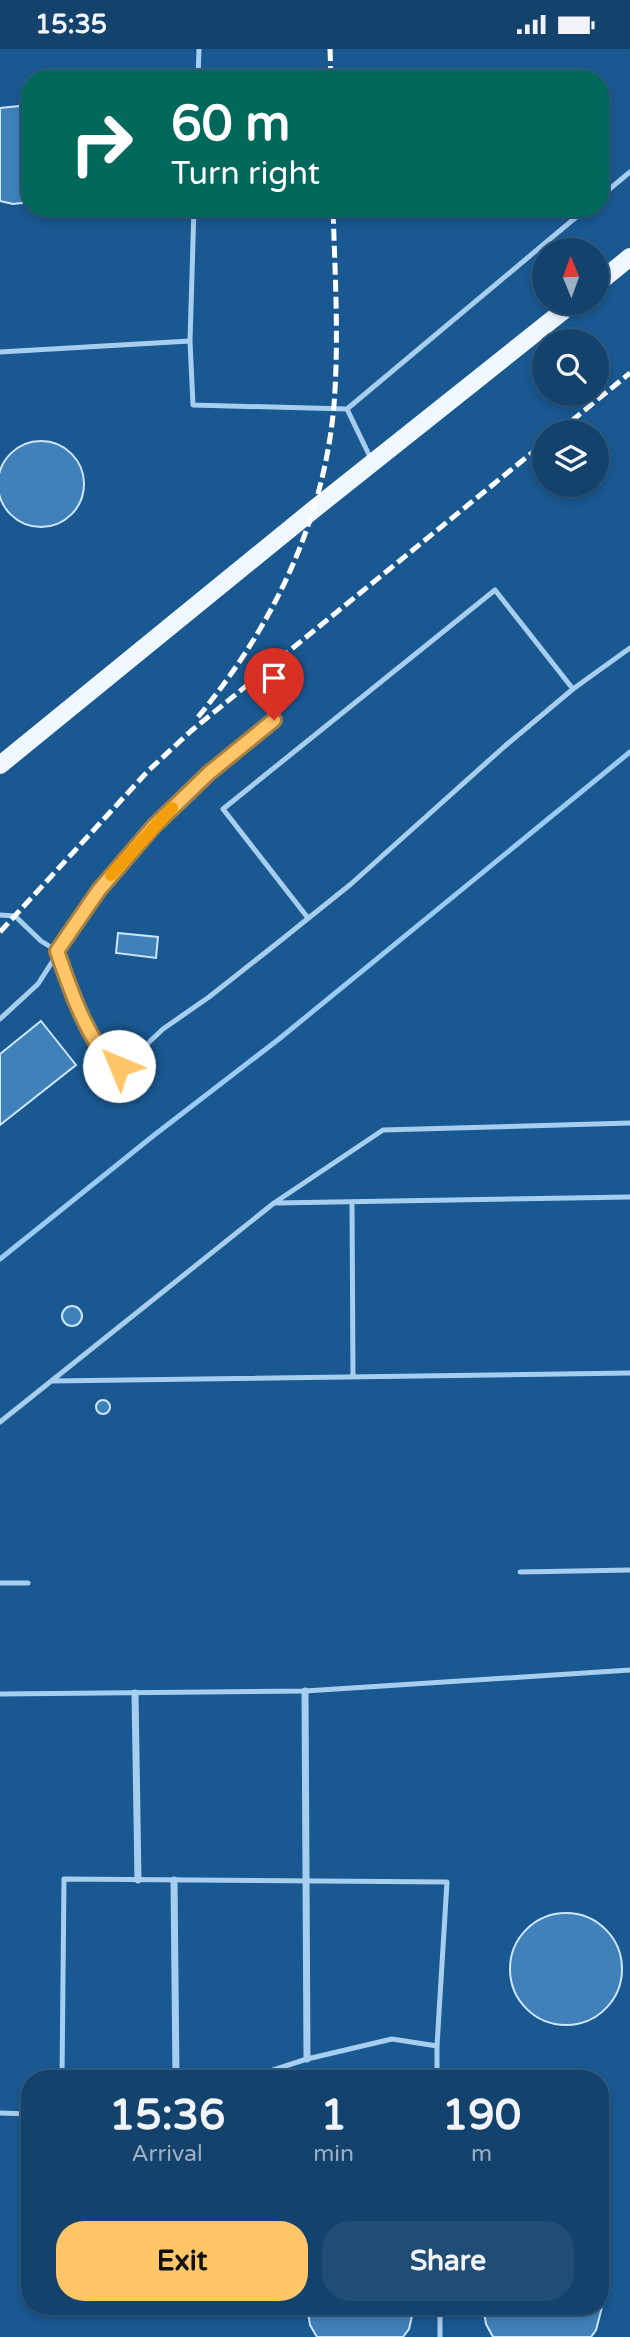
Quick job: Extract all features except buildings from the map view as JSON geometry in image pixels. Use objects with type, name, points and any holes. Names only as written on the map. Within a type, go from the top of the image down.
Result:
[{"type":"main road","points":[[609,274],[630,257]]},
{"type":"main road","points":[[0,765],[558,315]]},
{"type":"street","points":[[305,1691],[307,2059]]},
{"type":"street","points":[[135,1693],[138,1879]]},
{"type":"street","points":[[174,1880],[176,2070]]},
{"type":"lane","points":[[198,70],[199,49]]},
{"type":"lane","points":[[609,190],[630,172]]},
{"type":"lane","points":[[194,217],[190,341],[193,405],[347,408],[576,217]]},
{"type":"lane","points":[[0,352],[190,341]]},
{"type":"lane","points":[[347,408],[373,464]]},
{"type":"lane","points":[[309,918],[223,809],[495,590],[573,689]]},
{"type":"lane","points":[[0,915],[15,916],[41,941],[57,951],[84,1022],[97,1047],[112,1066],[119,1066],[128,1062],[163,1030],[209,997],[351,884],[505,746],[573,689],[630,648]]},
{"type":"lane","points":[[0,1019],[38,983],[99,890],[154,826],[209,773],[274,720]]},
{"type":"lane","points":[[0,1422],[274,1203],[383,1130],[630,1123]]},
{"type":"lane","points":[[274,1203],[630,1197]]},
{"type":"lane","points":[[352,1202],[353,1377]]},
{"type":"lane","points":[[51,1381],[630,1373]]},
{"type":"lane","points":[[520,1572],[630,1570]]},
{"type":"lane","points":[[0,1583],[28,1583]]},
{"type":"lane","points":[[0,1694],[305,1691],[630,1670]]},
{"type":"lane","points":[[62,2070],[64,1879],[447,1882],[437,2070]]},
{"type":"lane","points":[[273,2070],[392,2039],[437,2046]]},
{"type":"lane","points":[[0,2113],[21,2114]]},
{"type":"lane","points":[[440,2315],[440,2337]]},
{"type":"waterway","points":[[0,1259],[279,1039],[630,752]]},
{"type":"railway","points":[[330,49],[331,70]]},
{"type":"railway","points":[[198,717],[225,683],[271,610],[290,571],[319,490],[334,405],[336,307],[333,217]]},
{"type":"railway","points":[[573,420],[630,373]]},
{"type":"railway","points":[[0,932],[148,771],[191,731],[532,453]]},
{"type":"slow traffic","points":[[111,875],[172,808]]},
{"type":"route","points":[[119,1066],[112,1066],[97,1047],[84,1022],[57,951],[99,890],[154,826],[209,773],[274,720]]}]
